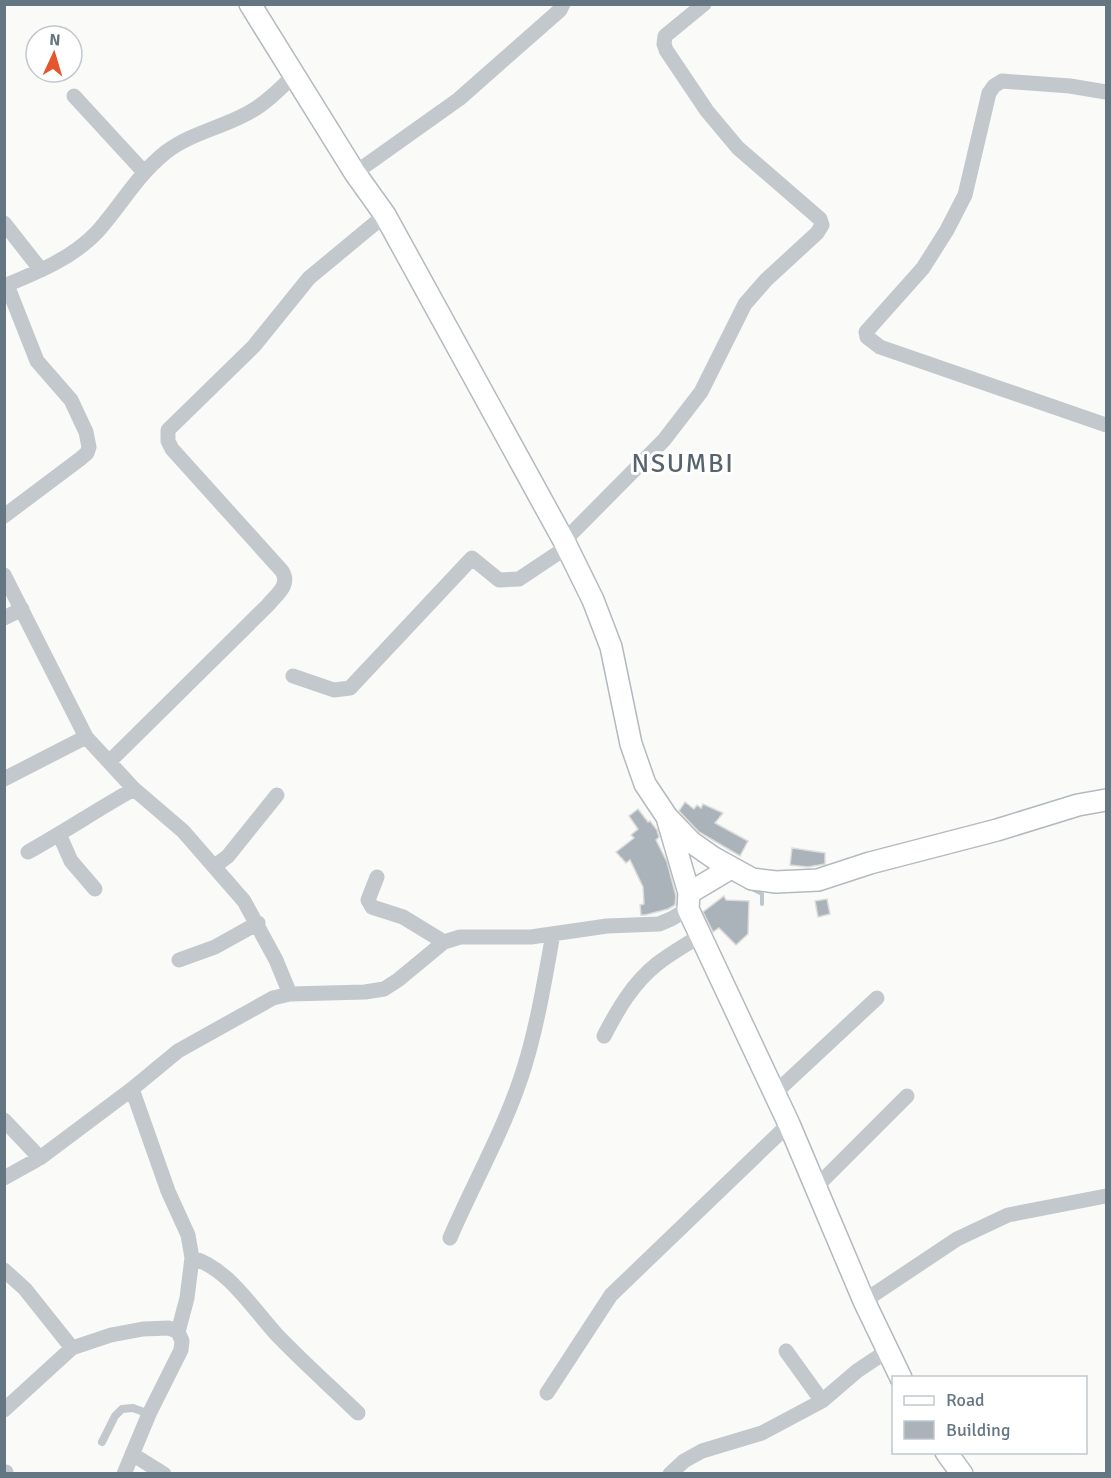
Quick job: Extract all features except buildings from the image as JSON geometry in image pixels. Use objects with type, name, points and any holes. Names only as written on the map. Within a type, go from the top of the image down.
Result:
[{"type":"street","points":[[250,4],[355,173],[385,215],[566,544],[593,600],[610,647],[631,744],[645,784],[666,817],[691,843],[752,879],[818,880],[870,863],[998,830],[1078,805],[1107,800]]},
{"type":"street","points":[[355,173],[459,99],[564,4]]},
{"type":"street","points":[[293,676],[334,690],[350,688],[472,558],[499,580],[519,579],[566,544],[664,440],[701,392],[746,304],[766,280],[817,233],[822,225],[820,219],[738,148],[707,111],[666,50],[664,44],[666,36],[704,4]]},
{"type":"street","points":[[4,516],[80,459],[87,453],[89,447],[86,432],[71,400],[37,361],[6,286],[77,250],[96,232],[143,171],[181,142],[250,112],[275,94],[293,76]]},
{"type":"street","points":[[1107,92],[1070,86],[1002,81],[994,86],[989,93],[984,111],[965,195],[923,268],[866,332],[867,336],[880,347],[1107,425]]},
{"type":"street","points":[[74,96],[143,171]]},
{"type":"street","points":[[109,762],[268,605],[285,585],[286,580],[282,571],[172,449],[168,441],[168,430],[254,346],[309,278],[385,215]]},
{"type":"street","points":[[4,223],[41,270]]},
{"type":"street","points":[[4,575],[86,737],[134,789],[183,831],[244,901],[258,923],[290,994]]},
{"type":"street","points":[[4,618],[22,609]]},
{"type":"street","points":[[4,779],[86,737]]},
{"type":"street","points":[[28,852],[134,789]]},
{"type":"street","points":[[215,866],[228,856],[277,795]]},
{"type":"street","points":[[666,817],[688,901],[701,935],[789,1124],[864,1301],[900,1376]]},
{"type":"street","points":[[59,834],[71,861],[95,889]]},
{"type":"street","points":[[4,1178],[40,1158],[132,1089],[178,1051],[273,998],[290,994],[365,992],[384,989],[444,942],[460,937],[531,937],[607,926],[659,924],[671,919],[688,901],[731,868]]},
{"type":"street","points":[[377,877],[368,900],[372,907],[404,917],[444,942]]},
{"type":"street","points":[[179,960],[214,947],[258,923]]},
{"type":"street","points":[[450,1238],[495,1142],[525,1065],[553,934]]},
{"type":"street","points":[[604,1036],[620,1006],[656,964],[701,935]]},
{"type":"street","points":[[775,1093],[877,998]]},
{"type":"street","points":[[124,1473],[149,1414],[181,1350],[182,1341],[178,1332],[187,1298],[192,1258],[188,1235],[168,1191],[132,1089]]},
{"type":"street","points":[[816,1187],[907,1096]]},
{"type":"street","points":[[4,1120],[40,1158]]},
{"type":"street","points":[[547,1393],[611,1295],[789,1124]]},
{"type":"street","points":[[864,1301],[957,1239],[1008,1215],[1107,1196]]},
{"type":"street","points":[[192,1258],[204,1261],[220,1272],[277,1335],[358,1413]]},
{"type":"street","points":[[4,1270],[25,1289],[72,1348]]},
{"type":"street","points":[[4,1410],[72,1348],[111,1335],[143,1329],[169,1328],[178,1332]]},
{"type":"street","points":[[786,1351],[822,1401]]},
{"type":"street","points":[[670,1473],[684,1461],[702,1451],[762,1433],[822,1401],[857,1371],[887,1351]]},
{"type":"street","points":[[132,1454],[164,1473]]},
{"type":"street","points":[[948,1454],[962,1473]]},
{"type":"lane","points":[[102,1442],[115,1416],[122,1409],[133,1408],[149,1414]]},
{"type":"waterway","points":[[752,889],[762,894],[762,904]]},
{"type":"district","name":"NSUMBI","points":[[683,463]]}]
